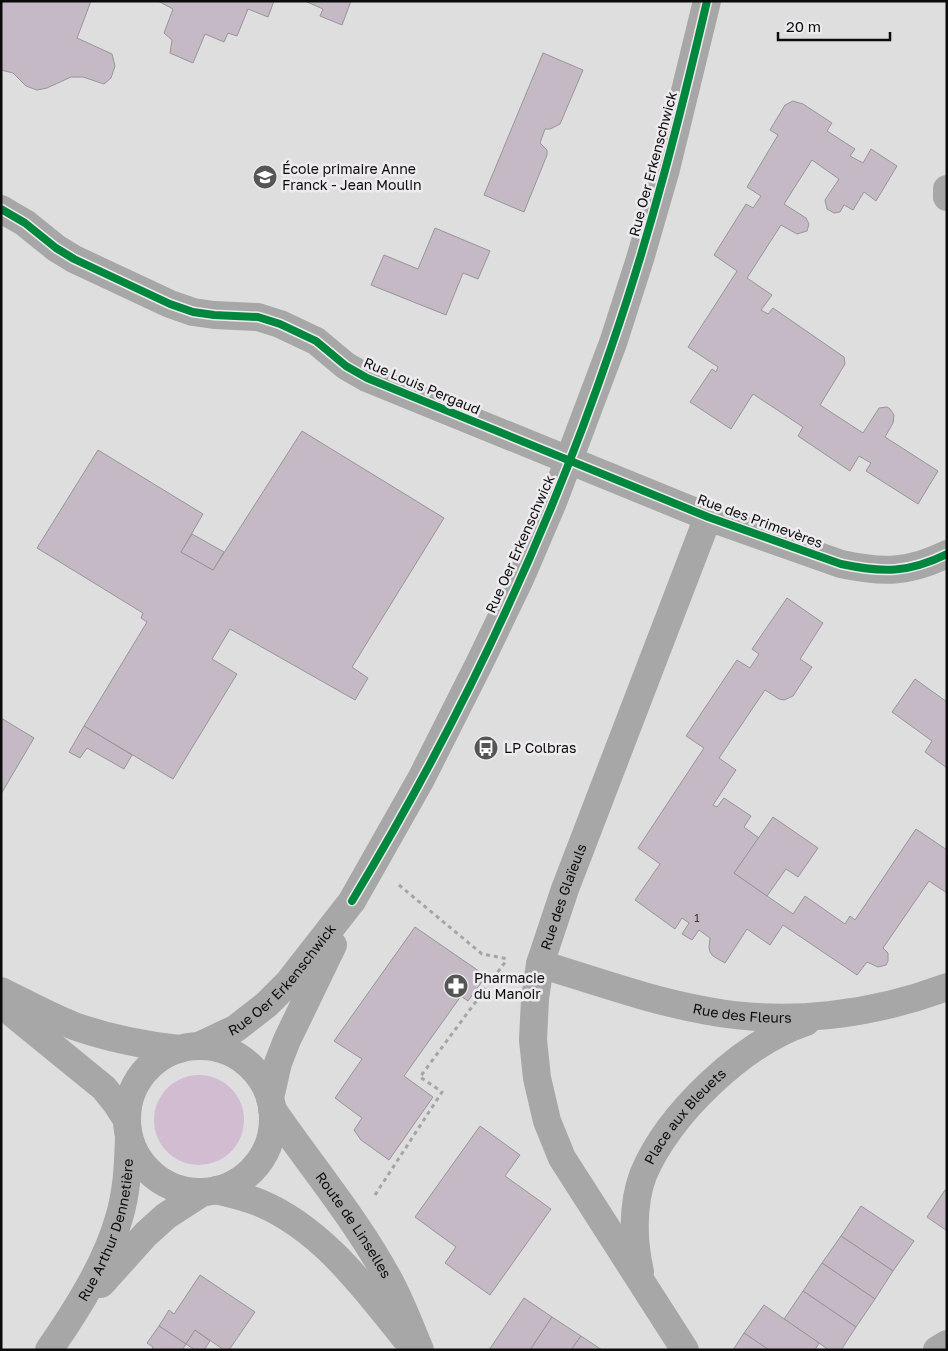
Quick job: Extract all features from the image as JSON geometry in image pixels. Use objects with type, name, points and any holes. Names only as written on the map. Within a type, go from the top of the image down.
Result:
[{"type":"street","name":"Rue Oer Erkenschwick","points":[[271,1103],[278,1063],[287,1040],[352,901],[421,779],[480,664],[539,536],[569,461],[602,374],[640,259],[681,110],[706,1]]},
{"type":"street","points":[[947,189],[947,197]]},
{"type":"street","name":"Rue Louis Pergaud","points":[[1,209],[26,222],[56,248],[69,256],[170,304],[193,312],[258,317],[280,324],[316,341],[356,373],[569,461]]},
{"type":"street","name":"Rue des Primevères","points":[[569,461],[708,516],[841,564],[880,571],[903,569],[927,564],[947,554]]},
{"type":"street","name":"Rue des Glaïeuls","points":[[685,1350],[643,1281],[562,1158],[547,1121],[537,1078],[533,1040],[535,999],[540,964],[565,889],[708,516]]},
{"type":"street","name":"Rue Oer Erkenschwick","points":[[189,1047],[234,1029],[266,1006],[288,983],[352,901]]},
{"type":"street","name":"Rue des Fleurs","points":[[540,964],[634,994],[709,1011],[744,1016],[780,1018],[828,1015],[886,1006],[947,987]]},
{"type":"street","points":[[1,991],[46,1014],[87,1030],[135,1043],[217,1048],[243,1060],[257,1073],[271,1103],[272,1131],[270,1142],[260,1161],[245,1177],[236,1183],[210,1191],[177,1189],[160,1181],[141,1162],[116,1102],[104,1088],[1,1004]]},
{"type":"street","name":"Place aux Bleuets","points":[[643,1281],[637,1252],[635,1207],[643,1176],[655,1150],[678,1118],[737,1060],[762,1042],[799,1024],[828,1015]]},
{"type":"street","points":[[128,1129],[128,1104],[133,1089],[144,1071],[160,1058],[189,1047]]},
{"type":"street","name":"Route de Linselles","points":[[271,1103],[355,1225],[388,1279],[420,1350]]},
{"type":"street","name":"Rue Arthur Dennetière","points":[[72,1317],[114,1235],[120,1217],[126,1187],[128,1129]]},
{"type":"street","name":"Route de Linselles","points":[[210,1191],[260,1203],[283,1215],[306,1231],[323,1245],[355,1278],[414,1350]]},
{"type":"street","name":"Rue Arthur Dennetière","points":[[49,1350],[72,1317],[146,1234],[166,1216],[210,1191]]},
{"type":"street","points":[[937,1350],[947,1344]]},
{"type":"path","points":[[374,864],[482,954],[540,964]]},
{"type":"path","points":[[355,1225],[442,1092],[420,1077],[508,959]]},
{"type":"shaded area","points":[[199,1075],[208,1076],[224,1083],[236,1095],[243,1111],[243,1129],[236,1145],[224,1157],[208,1164],[199,1165],[190,1164],[174,1157],[162,1145],[155,1129],[154,1120],[155,1111],[162,1095],[174,1083],[190,1076]]},
{"type":"building","points":[[1,1],[91,1],[77,38],[112,54],[115,66],[111,78],[104,84],[83,77],[71,77],[47,88],[37,90],[26,86],[13,73],[1,70]]},
{"type":"building","points":[[158,1],[274,1],[268,17],[248,9],[237,36],[228,33],[224,42],[205,34],[193,63],[170,53],[172,40],[164,33],[173,9]]},
{"type":"building","points":[[305,1],[351,1],[342,25],[320,16],[323,9]]},
{"type":"building","points":[[543,53],[583,70],[560,124],[550,129],[545,129],[540,143],[547,150],[547,155],[524,212],[484,195]]},
{"type":"building","points":[[793,101],[803,104],[832,123],[827,131],[855,149],[850,156],[863,163],[871,149],[897,166],[876,201],[864,192],[853,210],[844,205],[840,212],[834,213],[827,209],[825,200],[839,179],[812,160],[784,204],[806,218],[809,224],[807,231],[797,234],[781,225],[747,278],[772,295],[761,310],[768,314],[773,308],[844,357],[845,364],[820,405],[863,433],[879,408],[887,407],[894,415],[893,423],[885,437],[938,471],[918,504],[866,471],[871,463],[859,456],[850,471],[798,436],[803,427],[753,394],[731,429],[690,402],[712,369],[716,372],[718,367],[688,347],[737,271],[714,255],[746,204],[753,208],[761,196],[747,187],[778,135],[770,130],[785,105]]},
{"type":"building","points":[[435,228],[490,251],[478,279],[463,273],[446,315],[371,285],[384,255],[418,269]]},
{"type":"building","points":[[302,431],[444,518],[352,667],[368,678],[355,700],[230,629],[212,659],[237,674],[173,779],[84,726],[147,622],[141,618],[143,613],[37,548],[98,450],[203,514],[181,552],[213,570]]},
{"type":"building","points":[[192,534],[224,552],[213,570],[181,552]]},
{"type":"building","points":[[787,598],[823,623],[800,659],[812,667],[793,696],[784,700],[779,699],[765,690],[719,758],[736,770],[713,805],[717,807],[724,798],[751,816],[744,827],[759,838],[734,873],[793,914],[805,896],[845,924],[850,916],[855,920],[916,829],[947,850],[947,893],[929,881],[883,948],[888,953],[886,965],[878,967],[867,962],[857,975],[783,925],[770,945],[747,929],[725,963],[713,956],[709,947],[710,938],[699,930],[692,940],[682,934],[689,923],[682,918],[675,929],[635,900],[660,864],[638,848],[704,748],[686,736],[737,660],[750,668],[759,654],[752,649]]},
{"type":"building","points":[[915,679],[947,702],[947,768],[925,752],[932,741],[892,712]]},
{"type":"building","points":[[1,718],[34,738],[1,794]]},
{"type":"building","points":[[84,726],[132,755],[124,769],[87,748],[80,758],[69,752]]},
{"type":"building","points":[[773,817],[818,848],[798,877],[786,869],[767,896],[734,873]]},
{"type":"building","points":[[415,927],[486,976],[468,1001],[461,996],[404,1076],[433,1097],[389,1160],[361,1140],[354,1130],[362,1118],[335,1098],[362,1059],[334,1041]]},
{"type":"building","points":[[480,1126],[520,1155],[505,1176],[551,1209],[490,1295],[445,1263],[456,1247],[415,1217]]},
{"type":"building","points":[[945,1190],[947,1191],[947,1231],[927,1217]]},
{"type":"building","points":[[861,1206],[914,1241],[893,1271],[841,1236]]},
{"type":"building","points":[[841,1236],[893,1271],[875,1299],[822,1263]]},
{"type":"building","points":[[822,1263],[875,1299],[856,1327],[803,1291]]},
{"type":"building","points":[[200,1275],[255,1312],[229,1350],[224,1350],[195,1330],[186,1344],[159,1326],[169,1310],[174,1314]]},
{"type":"building","points":[[803,1291],[856,1327],[841,1350],[829,1350],[784,1319]]},
{"type":"building","points":[[524,1298],[552,1317],[530,1350],[489,1350]]},
{"type":"building","points":[[764,1305],[819,1343],[815,1350],[769,1350],[744,1333]]},
{"type":"building","points":[[552,1317],[581,1336],[571,1350],[530,1350]]},
{"type":"building","points":[[159,1326],[186,1344],[182,1350],[152,1350],[153,1347],[147,1343]]},
{"type":"building","points":[[195,1330],[210,1341],[204,1350],[195,1350],[186,1344]]},
{"type":"building","points":[[744,1333],[769,1350],[733,1350]]},
{"type":"building","points":[[581,1336],[602,1350],[571,1350]]},
{"type":"cycle path","points":[[352,901],[428,768],[463,699],[497,630],[559,488],[612,345],[640,260],[675,131],[707,1]]},
{"type":"cycle path","points":[[1,209],[25,223],[56,248],[74,259],[170,304],[193,312],[258,317],[280,324],[316,341],[346,366],[367,378],[708,517],[841,564],[856,567],[883,570],[907,568],[947,554]]},
{"type":"place","name":"École primaire Anne Franck - Jean Moulin","points":[[265,177]]},
{"type":"place","name":"LP Colbras","points":[[486,748]]},
{"type":"place","name":"Pharmacie du Manoir","points":[[456,986]]}]
